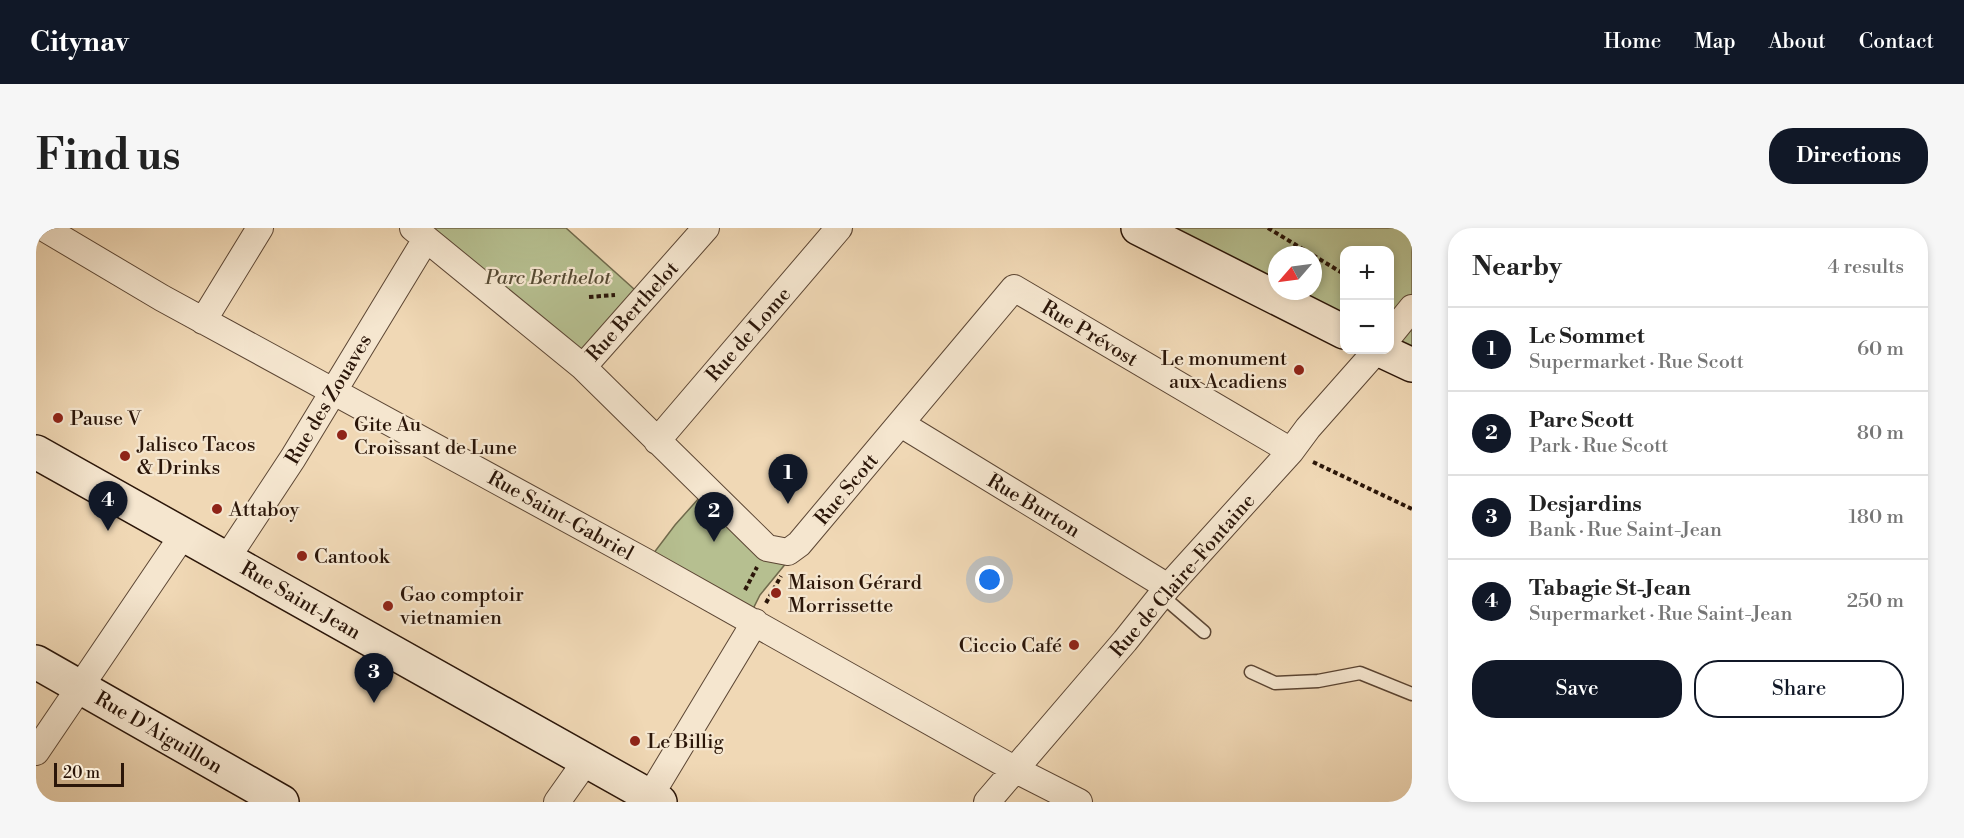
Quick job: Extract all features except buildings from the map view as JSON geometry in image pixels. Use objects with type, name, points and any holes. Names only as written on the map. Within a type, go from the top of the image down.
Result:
[{"type":"main road","points":[[1138,228],[1340,330]]},
{"type":"main road","points":[[1388,354],[1412,364]]},
{"type":"main road","name":"Rue Saint-Jean","points":[[36,452],[655,799]]},
{"type":"main road","name":"Rue D'Aiguillon","points":[[36,662],[282,802]]},
{"type":"street","name":"Rue Saint-Gabriel","points":[[44,228],[203,321],[745,616],[1014,769],[1079,802]]},
{"type":"street","points":[[203,321],[260,228]]},
{"type":"street","name":"Rue Berthelot","points":[[583,367],[706,228]]},
{"type":"street","name":"Rue de Lome","points":[[657,441],[838,228]]},
{"type":"street","points":[[420,234],[583,367],[767,548]]},
{"type":"street","name":"Rue des Zouaves","points":[[227,558],[293,458],[420,234]]},
{"type":"street","name":"Rue Scott","points":[[767,548],[788,552],[799,544],[1014,288]]},
{"type":"street","name":"Rue Prévost","points":[[1014,288],[1291,451]]},
{"type":"street","points":[[1394,329],[1412,308]]},
{"type":"street","name":"Rue de Claire-Fontaine","points":[[987,802],[1125,641],[1164,591],[1291,451],[1308,428],[1374,354]]},
{"type":"street","name":"Rue Burton","points":[[901,424],[1164,591]]},
{"type":"street","points":[[36,752],[183,535]]},
{"type":"street","points":[[655,799],[745,616]]},
{"type":"street","points":[[557,802],[586,762]]},
{"type":"lane","points":[[1164,591],[1204,632]]},
{"type":"lane","points":[[1251,672],[1275,683],[1318,681],[1360,673],[1412,694]]},
{"type":"path","points":[[1268,228],[1340,272]]},
{"type":"path","points":[[1402,228],[1412,237]]},
{"type":"path","points":[[1291,451],[1412,508]]},
{"type":"path","points":[[745,616],[799,544]]},
{"type":"path","points":[[745,616],[767,548]]},
{"type":"green space","name":"Parc Berthelot","points":[[413,228],[566,228],[644,298],[583,367]]},
{"type":"green space","points":[[1138,228],[1412,228],[1412,365],[1394,353],[1394,246],[1340,246],[1340,330],[1281,300],[1322,300],[1322,246],[1268,246],[1268,294]]},
{"type":"green space","points":[[708,488],[787,562],[760,595],[754,607],[755,622],[650,558],[675,525]]},
{"type":"place","name":"Le monument aux Acadiens","points":[[1299,370]]},
{"type":"place","name":"Pause V","points":[[58,418]]},
{"type":"place","name":"Gite Au Croissant de Lune","points":[[342,435]]},
{"type":"place","name":"Jalisco Tacos & Drinks","points":[[125,456]]},
{"type":"place","name":"Le Sommet","points":[[788,504]]},
{"type":"place","name":"Attaboy","points":[[217,509]]},
{"type":"place","name":"Tabagie St-Jean","points":[[108,531]]},
{"type":"place","name":"Parc Scott","points":[[714,542]]},
{"type":"place","name":"Cantook","points":[[302,556]]},
{"type":"place","name":"Maison Gérard Morrissette","points":[[776,593]]},
{"type":"place","name":"Gao comptoir vietnamien","points":[[388,606]]},
{"type":"place","name":"Ciccio Café","points":[[1074,645]]},
{"type":"place","name":"Desjardins","points":[[374,703]]},
{"type":"place","name":"Le Billig","points":[[635,741]]}]
